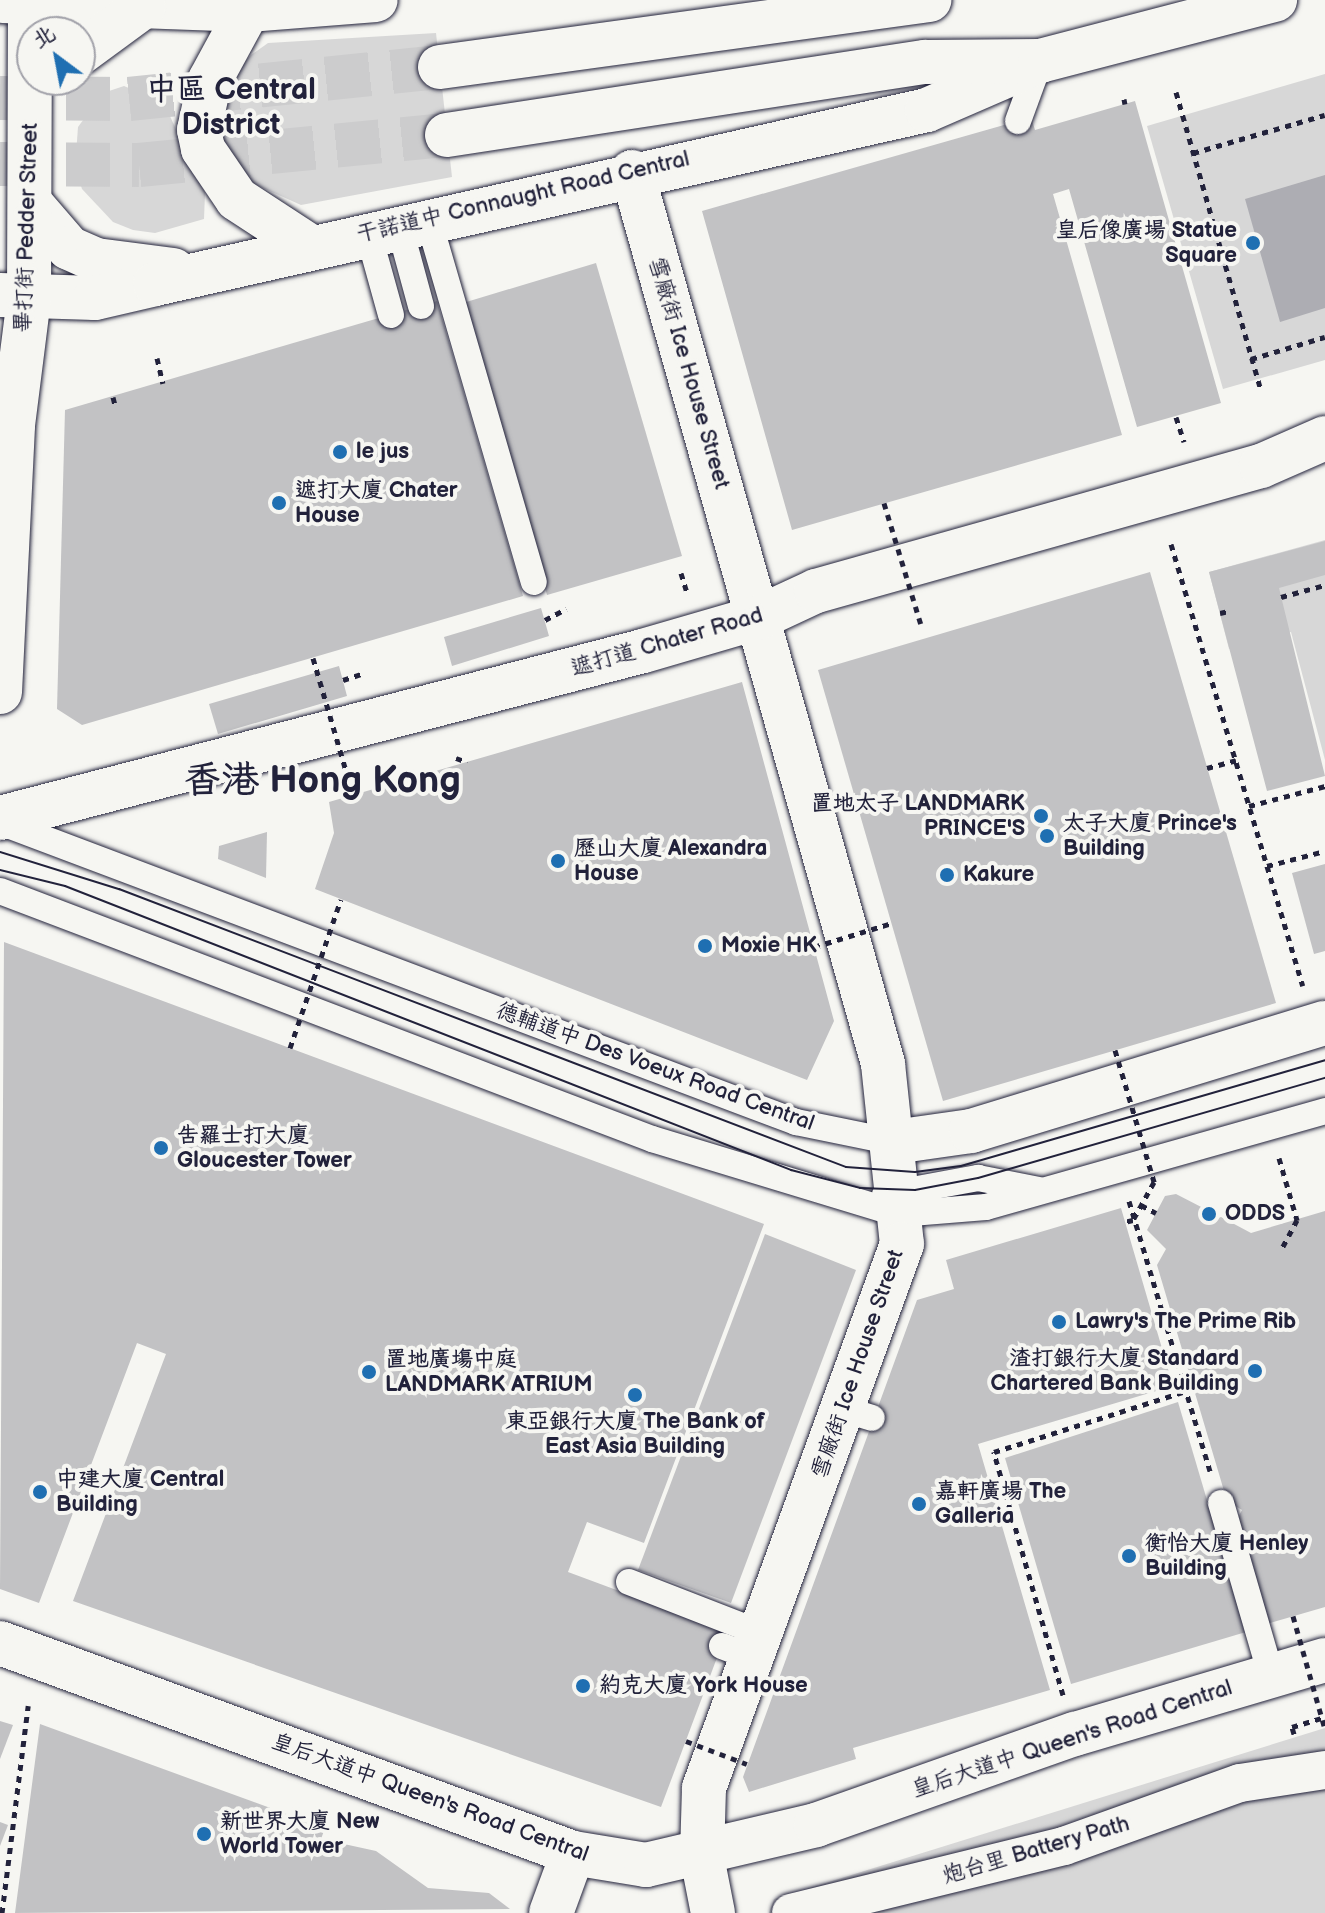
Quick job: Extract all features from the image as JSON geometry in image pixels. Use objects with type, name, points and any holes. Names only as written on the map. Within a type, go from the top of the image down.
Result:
[{"type":"main road","points":[[20,1],[248,10],[376,0]]},
{"type":"main road","points":[[440,67],[929,0]]},
{"type":"main road","name":"干諾道中 Connaught Road Central","points":[[14,297],[95,298],[191,272],[632,172],[927,110],[1040,61],[1275,0]]},
{"type":"main road","name":"畢打街 Pedder Street","points":[[0,692],[13,425],[14,297],[31,204],[20,1]]},
{"type":"main road","points":[[96,41],[144,6]]},
{"type":"main road","points":[[248,10],[210,80],[199,130],[203,149],[237,199],[309,246]]},
{"type":"main road","name":"干諾道中 Connaught Road Central","points":[[447,135],[925,62],[1040,61]]},
{"type":"main road","points":[[30,149],[52,96]]},
{"type":"main road","name":"雪廠街 Ice House Street","points":[[632,172],[760,617],[883,1064],[894,1142],[888,1202],[895,1271],[858,1413],[744,1645],[704,1788],[702,1857],[713,1913]]},
{"type":"main road","points":[[31,204],[46,229],[96,260],[191,272]]},
{"type":"main road","name":"遮打道 Chater Road","points":[[0,820],[760,617],[816,591],[1196,486],[1325,438]]},
{"type":"main road","points":[[747,574],[816,591]]},
{"type":"main road","name":"德輔道中 Des Voeux Road Central","points":[[894,1142],[971,1131],[1316,1011]]},
{"type":"main road","name":"皇后大道中 Queen's Road Central","points":[[0,1643],[573,1853],[646,1865],[702,1857],[1325,1660]]},
{"type":"main road","points":[[551,1913],[573,1853]]},
{"type":"street","name":"炮台里 Battery Path","points":[[791,1913],[1064,1846],[1240,1783],[1325,1770]]},
{"type":"lane","points":[[1018,121],[1040,61]]},
{"type":"lane","points":[[399,225],[421,306]]},
{"type":"lane","points":[[391,315],[399,225]]},
{"type":"lane","points":[[399,225],[534,582]]},
{"type":"lane","name":"德輔道中 Des Voeux Road Central","points":[[0,820],[796,1122],[894,1142]]},
{"type":"lane","points":[[0,891],[652,1139],[888,1202],[978,1178],[1045,1191],[1325,1111]]},
{"type":"lane","points":[[1218,1495],[1271,1675]]},
{"type":"lane","points":[[629,1582],[744,1645]]},
{"type":"path","points":[[1176,92],[1261,391]]},
{"type":"path","points":[[1193,153],[1325,115]]},
{"type":"path","points":[[1251,359],[1325,337]]},
{"type":"path","points":[[157,358],[163,383]]},
{"type":"path","points":[[113,397],[115,405]]},
{"type":"path","points":[[1176,417],[1182,435]]},
{"type":"path","points":[[884,503],[921,625]]},
{"type":"path","points":[[1171,544],[1267,866],[1316,1011]]},
{"type":"path","points":[[1281,597],[1325,585]]},
{"type":"path","points":[[545,620],[566,609]]},
{"type":"path","points":[[1220,613],[1229,611]]},
{"type":"path","points":[[313,658],[353,795]]},
{"type":"path","points":[[343,680],[364,673]]},
{"type":"path","points":[[456,758],[467,762]]},
{"type":"path","points":[[1207,768],[1236,760]]},
{"type":"path","points":[[1249,806],[1325,786]]},
{"type":"path","points":[[1267,866],[1325,851]]},
{"type":"path","points":[[290,1048],[341,899]]},
{"type":"path","points":[[814,947],[892,923]]},
{"type":"path","points":[[1115,1050],[1154,1182],[1141,1205],[1124,1222]]},
{"type":"path","points":[[1281,1165],[1297,1220],[1281,1250]]},
{"type":"path","points":[[1127,1196],[1218,1495]]},
{"type":"path","points":[[1141,1205],[1156,1213]]},
{"type":"path","points":[[1063,1696],[994,1452],[1186,1391]]},
{"type":"path","points":[[1293,1616],[1325,1729]]},
{"type":"path","points":[[2,1913],[28,1706]]},
{"type":"path","points":[[1293,1731],[1325,1717]]},
{"type":"path","points":[[686,1741],[747,1764]]},
{"type":"shaded area","points":[[436,33],[452,177],[301,205],[247,181],[221,127],[237,70],[251,55],[268,43]]},
{"type":"shaded area","name":"皇后像廣場 Statue Square","points":[[1325,74],[1325,360],[1223,389],[1147,126]]},
{"type":"shaded area","points":[[124,86],[164,103],[205,193],[204,219],[155,233],[133,230],[113,222],[82,189],[75,168],[78,127],[103,93]]},
{"type":"shaded area","points":[[1325,175],[1325,308],[1280,322],[1245,199]]},
{"type":"shaded area","points":[[1325,540],[1325,760],[1291,632],[1229,649],[1209,572]]},
{"type":"shaded area","points":[[1325,1728],[1325,1913],[769,1913],[774,1899]]},
{"type":"building","points":[[1135,101],[1221,403],[1137,427],[1069,189],[1053,194],[1122,435],[792,530],[702,211],[1031,117],[1035,130]]},
{"type":"building","points":[[596,263],[682,556],[547,595],[463,303]]},
{"type":"building","name":"遮打大廈 Chater House","points":[[437,301],[523,596],[82,725],[57,709],[65,410]]},
{"type":"building","points":[[1325,541],[1325,575],[1279,588],[1325,776],[1267,791],[1209,572]]},
{"type":"building","name":"置地太子 LANDMARK PRINCE'S","points":[[1150,572],[1276,1003],[943,1101],[818,670]]},
{"type":"building","points":[[541,608],[549,636],[452,666],[444,637]]},
{"type":"building","points":[[339,666],[347,696],[218,734],[209,704]]},
{"type":"building","name":"歷山大廈 Alexandra House","points":[[742,682],[834,1021],[807,1080],[315,889],[334,833],[329,802]]},
{"type":"building","points":[[267,832],[266,878],[218,859],[219,846]]},
{"type":"building","points":[[1325,864],[1325,951],[1314,954],[1292,873]]},
{"type":"building","name":"置地廣塲中庭 LANDMARK ATRIUM","points":[[4,942],[764,1224],[644,1543],[587,1522],[568,1572],[727,1631],[661,1807],[73,1601],[166,1354],[137,1343],[39,1603],[0,1589]]},
{"type":"building","name":"渣打銀行大廈 Standard Chartered Bank Building","points":[[1176,1194],[1207,1210],[1210,1221],[1221,1217],[1251,1233],[1325,1211],[1325,1607],[1263,1625],[1234,1525],[1242,1510],[1227,1501],[1157,1265],[1166,1249],[1147,1230],[1165,1196]]},
{"type":"building","name":"嘉軒廣場 The Galleria","points":[[1121,1208],[1173,1386],[978,1444],[1050,1690],[853,1748],[856,1759],[749,1792],[743,1777],[917,1300],[954,1289],[946,1260]]},
{"type":"building","points":[[765,1234],[856,1270],[731,1603],[638,1570]]},
{"type":"building","name":"衡怡大廈 Henley Building","points":[[1178,1402],[1246,1632],[1071,1684],[1005,1458]]},
{"type":"building","points":[[0,1721],[13,1725],[0,1759]]},
{"type":"building","name":"新世界大廈 New World Tower","points":[[40,1724],[325,1828],[321,1839],[376,1851],[428,1888],[489,1893],[510,1909],[15,1913]]},
{"type":"building","points":[[0,1822],[8,1825],[0,1846]]},
{"type":"tunnel","points":[[0,98],[129,99],[440,67]]},
{"type":"tunnel","points":[[0,164],[139,165],[447,135]]},
{"type":"tram line","points":[[0,852],[119,889],[846,1167],[915,1172],[961,1166],[1325,1060]]},
{"type":"tram line","points":[[0,870],[65,886],[791,1170],[860,1188],[915,1190],[978,1178],[1325,1078]]},
{"type":"place","name":"皇后像廣場 Statue Square","points":[[1253,243]]},
{"type":"place","name":"le jus","points":[[340,452]]},
{"type":"place","name":"遮打大廈 Chater House","points":[[279,503]]},
{"type":"place","name":"置地太子 LANDMARK PRINCE'S","points":[[1041,816]]},
{"type":"place","name":"太子大廈 Prince's Building","points":[[1047,836]]},
{"type":"place","name":"歷山大廈 Alexandra House","points":[[558,861]]},
{"type":"place","name":"Kakure","points":[[947,875]]},
{"type":"place","name":"Moxie HK","points":[[705,946]]},
{"type":"place","name":"告羅士打大廈 Gloucester Tower","points":[[161,1148]]},
{"type":"place","name":"ODDS","points":[[1209,1214]]},
{"type":"place","name":"Lawry's The Prime Rib","points":[[1059,1322]]},
{"type":"place","name":"渣打銀行大廈 Standard Chartered Bank Building","points":[[1255,1371]]},
{"type":"place","name":"置地廣塲中庭 LANDMARK ATRIUM","points":[[369,1372]]},
{"type":"place","name":"東亞銀行大廈 The Bank of East Asia Building","points":[[635,1395]]},
{"type":"place","name":"中建大廈 Central Building","points":[[40,1492]]},
{"type":"place","name":"嘉軒廣場 The Galleria","points":[[919,1504]]},
{"type":"place","name":"衡怡大廈 Henley Building","points":[[1129,1556]]},
{"type":"place","name":"約克大廈 York House","points":[[583,1686]]},
{"type":"place","name":"新世界大廈 New World Tower","points":[[204,1834]]},
{"type":"district","name":"中區 Central District","points":[[231,107]]},
{"type":"district","name":"香港 Hong Kong","points":[[322,781]]}]
